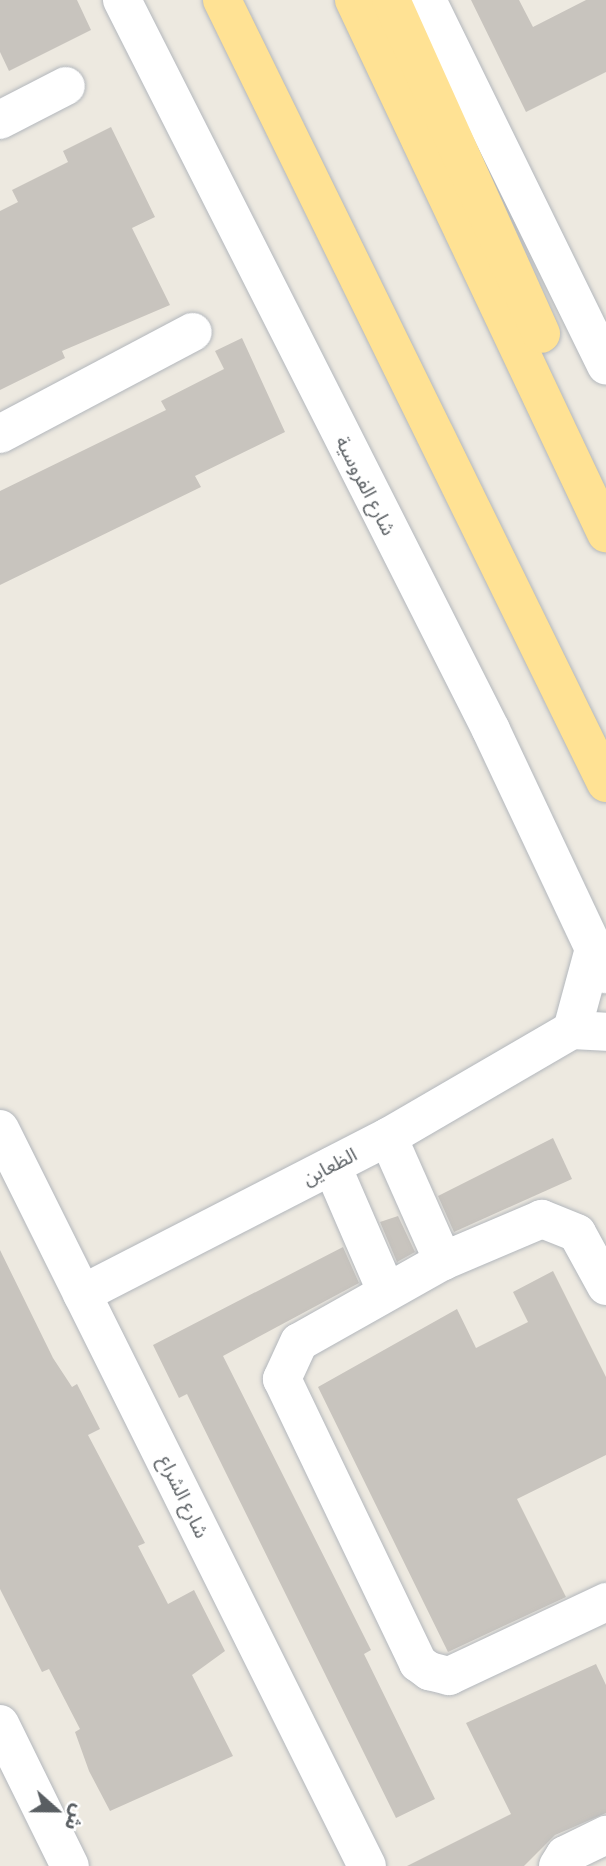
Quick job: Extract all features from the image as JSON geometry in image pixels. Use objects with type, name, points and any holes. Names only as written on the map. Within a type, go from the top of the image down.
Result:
[{"type":"highway","points":[[222,0],[606,783]]},
{"type":"highway","points":[[354,0],[606,533]]},
{"type":"highway","points":[[391,0],[606,475]]},
{"type":"street","name":"شارع الفروسية","points":[[122,0],[491,730],[600,961]]},
{"type":"street","points":[[427,0],[606,366]]},
{"type":"street","points":[[0,120],[66,86]]},
{"type":"street","points":[[0,434],[193,332]]},
{"type":"street","name":"الظعاين","points":[[82,1294],[589,1031],[600,961]]},
{"type":"street","name":"شارع الشراع","points":[[0,1129],[367,1866]]},
{"type":"street","points":[[388,1137],[443,1261]]},
{"type":"street","points":[[332,1166],[386,1291]]},
{"type":"street","points":[[606,1286],[577,1233],[562,1222],[542,1219],[443,1261],[299,1342],[282,1379],[418,1663],[449,1676],[606,1602]]},
{"type":"street","points":[[0,1724],[11,1776],[70,1866]]},
{"type":"street","points":[[558,1866],[565,1855],[606,1835]]},
{"type":"building","points":[[0,0],[77,0],[91,30],[9,71],[0,52]]},
{"type":"building","points":[[471,0],[519,0],[533,27],[586,0],[606,0],[606,72],[526,112]]},
{"type":"building","points":[[111,127],[155,217],[132,228],[170,305],[62,351],[65,358],[0,390],[0,211],[18,202],[12,190],[68,162],[63,151]]},
{"type":"building","points":[[242,338],[285,432],[195,476],[201,487],[0,585],[0,491],[166,410],[161,401],[224,369],[215,351]]},
{"type":"building","points":[[553,1138],[572,1179],[454,1232],[438,1196]]},
{"type":"building","points":[[398,1216],[415,1252],[397,1262],[380,1222]]},
{"type":"building","points":[[343,1247],[359,1283],[223,1356],[371,1650],[364,1654],[435,1799],[396,1818],[187,1394],[179,1398],[153,1345]]},
{"type":"building","points":[[0,1250],[53,1358],[72,1387],[77,1384],[100,1429],[88,1435],[145,1543],[138,1546],[168,1604],[194,1590],[225,1651],[192,1675],[233,1756],[110,1811],[89,1771],[75,1732],[80,1729],[49,1669],[42,1672],[0,1589]]},
{"type":"building","points":[[553,1271],[606,1377],[606,1455],[517,1499],[566,1597],[448,1652],[318,1387],[457,1309],[476,1348],[528,1322],[513,1292]]},
{"type":"building","points":[[596,1664],[606,1685],[606,1813],[555,1835],[524,1866],[407,1866],[511,1814],[466,1723]]}]
